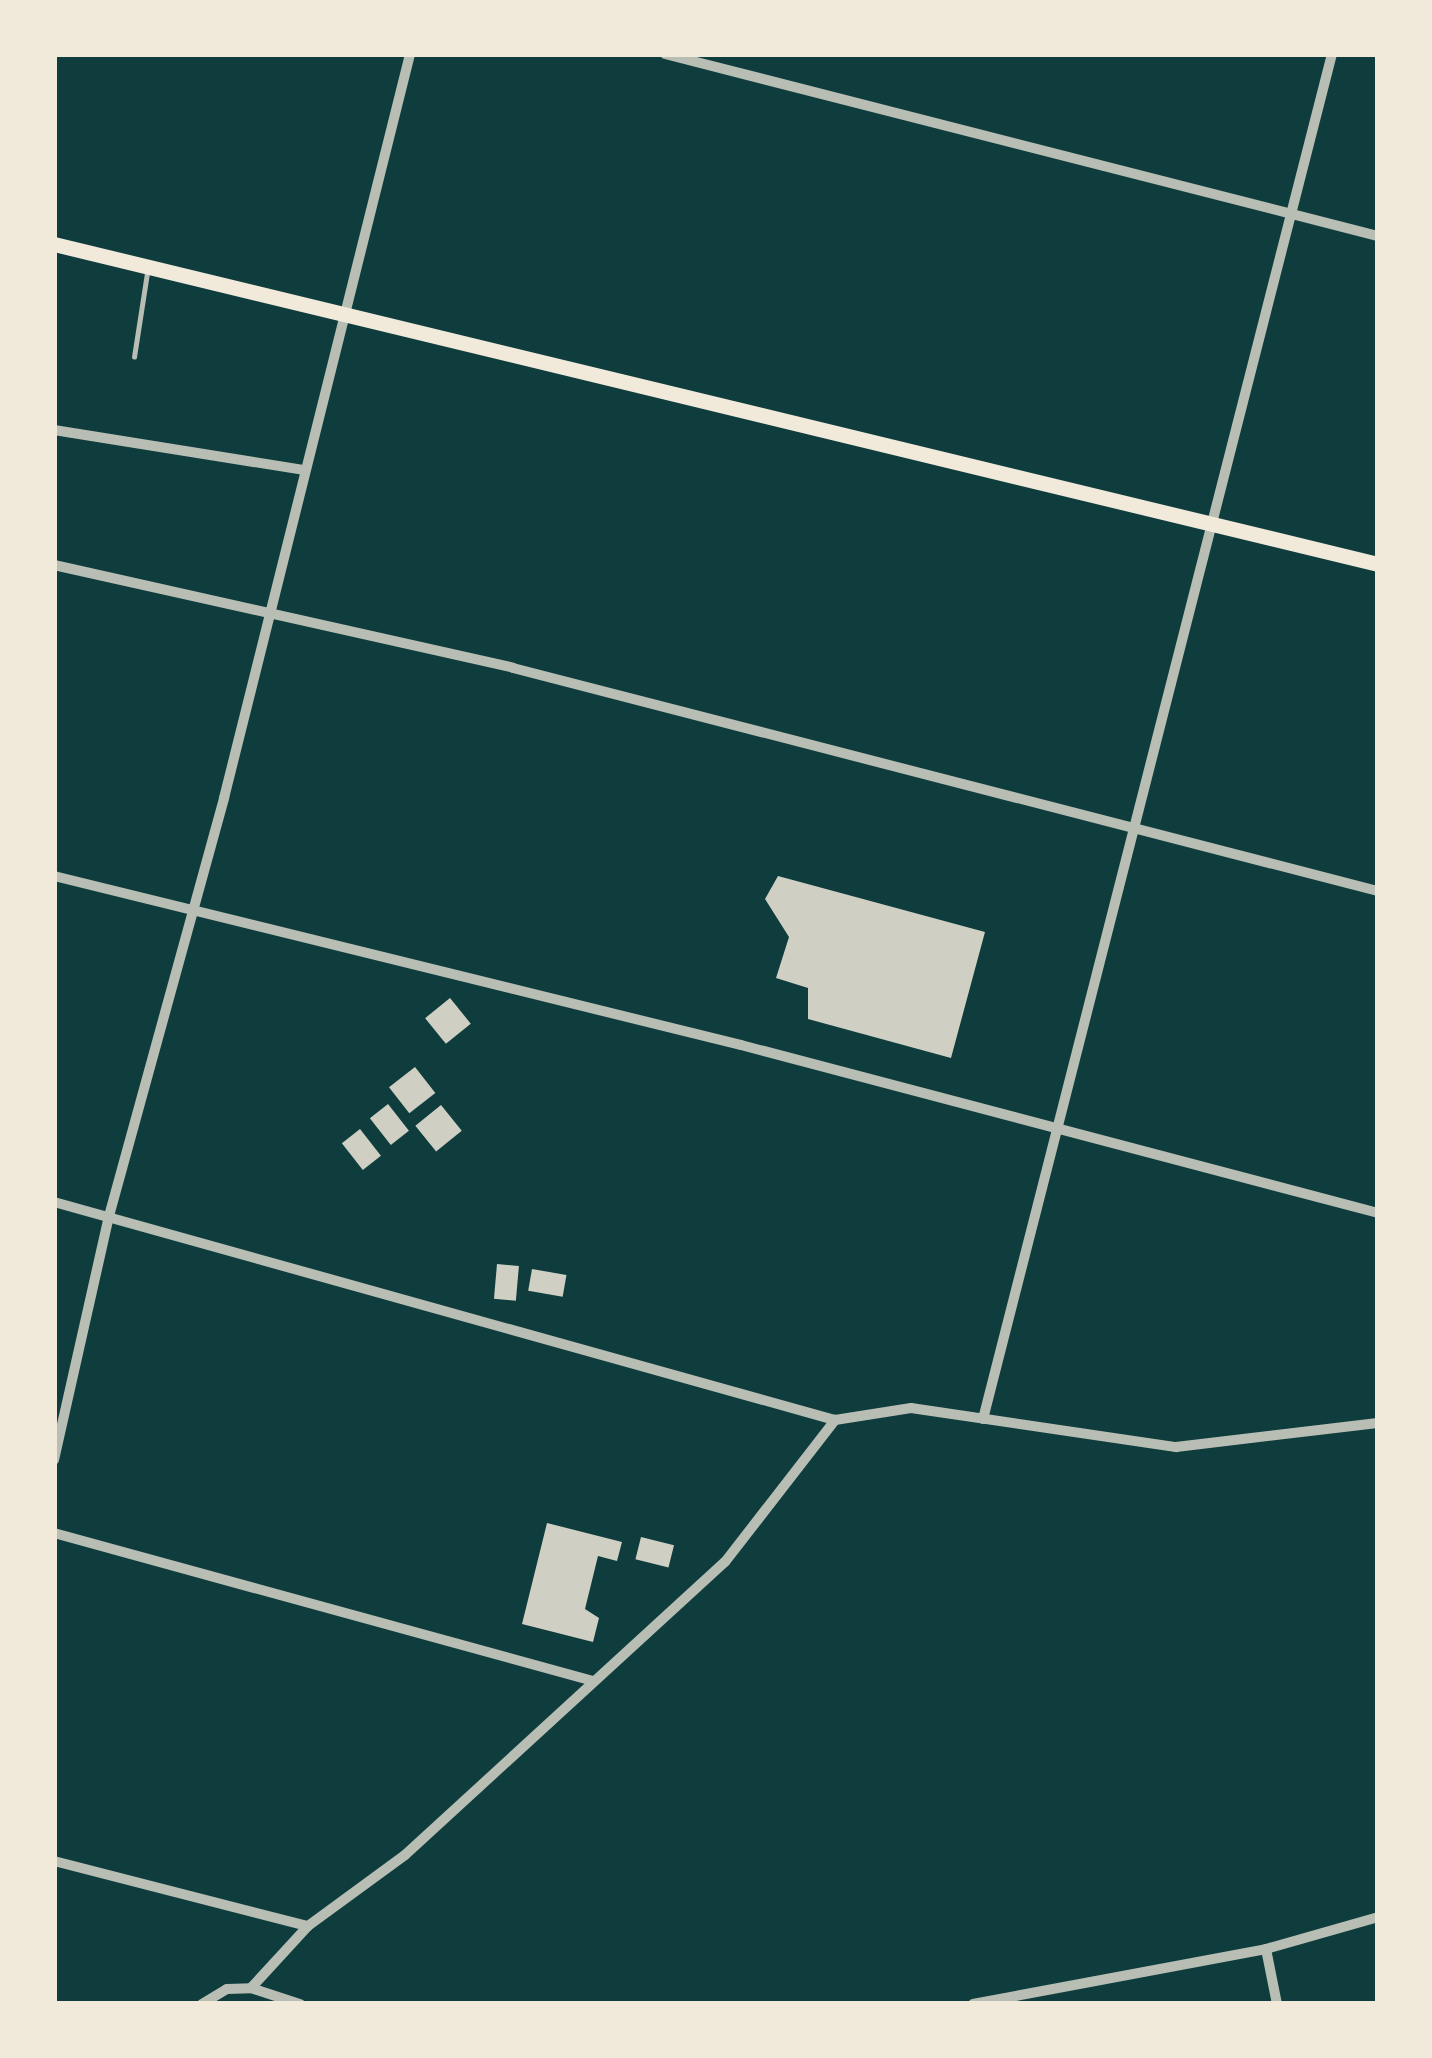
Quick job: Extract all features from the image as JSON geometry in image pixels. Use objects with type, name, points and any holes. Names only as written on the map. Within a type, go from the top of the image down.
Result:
[{"type":"main road","points":[[54,244],[1378,564]]},
{"type":"street","points":[[54,1460],[109,1216],[410,54]]},
{"type":"street","points":[[665,54],[1378,236]]},
{"type":"street","points":[[983,1419],[1332,54]]},
{"type":"street","points":[[54,430],[305,470]]},
{"type":"street","points":[[54,565],[267,609],[1134,824],[1378,891]]},
{"type":"street","points":[[54,876],[1378,1214]]},
{"type":"street","points":[[54,1202],[835,1420],[911,1408],[1176,1448],[1378,1423]]},
{"type":"street","points":[[251,1988],[308,1926],[405,1855],[725,1562],[835,1420]]},
{"type":"street","points":[[54,1533],[593,1681]]},
{"type":"street","points":[[54,1862],[308,1926]]},
{"type":"street","points":[[973,2004],[1266,1949],[1378,1917]]},
{"type":"street","points":[[1266,1949],[1277,2004]]},
{"type":"street","points":[[202,2004],[227,1989],[251,1988],[301,2004]]},
{"type":"lane","points":[[134,357],[148,268]]},
{"type":"building","points":[[778,876],[985,932],[951,1058],[808,1019],[808,988],[776,978],[789,937],[765,899]]},
{"type":"building","points":[[450,998],[471,1024],[446,1044],[425,1018]]},
{"type":"building","points":[[415,1067],[435,1093],[409,1113],[389,1087]]},
{"type":"building","points":[[388,1104],[409,1131],[391,1145],[370,1118]]},
{"type":"building","points":[[441,1105],[462,1131],[436,1151],[415,1126]]},
{"type":"building","points":[[360,1129],[381,1156],[363,1170],[342,1143]]},
{"type":"building","points":[[497,1264],[519,1266],[516,1301],[494,1299]]},
{"type":"building","points":[[532,1269],[566,1275],[563,1297],[528,1291]]},
{"type":"building","points":[[547,1523],[622,1542],[617,1561],[598,1556],[585,1609],[599,1618],[593,1642],[522,1624]]},
{"type":"building","points":[[641,1537],[674,1545],[668,1568],[635,1559]]}]
